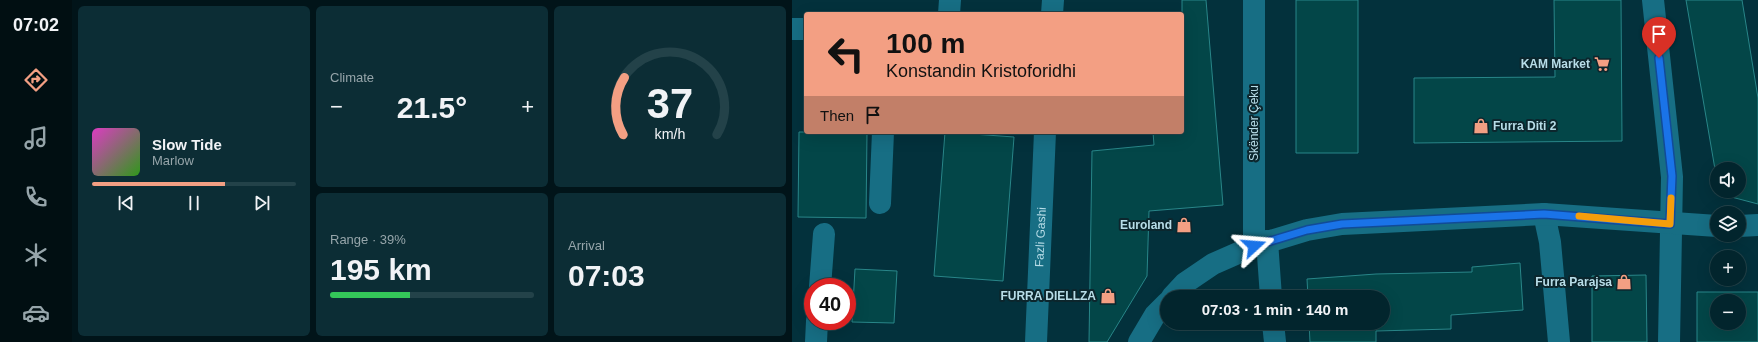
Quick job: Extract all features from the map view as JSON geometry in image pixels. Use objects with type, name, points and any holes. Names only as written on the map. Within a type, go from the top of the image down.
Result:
[{"type":"street","points":[[949,12],[950,0]]},
{"type":"street","points":[[1052,12],[1053,0]]},
{"type":"street","name":"Skënder Çeku","points":[[1254,0],[1260,244],[1270,290]]},
{"type":"street","points":[[1653,0],[1672,176],[1669,342]]},
{"type":"street","points":[[792,29],[804,29]]},
{"type":"street","points":[[880,203],[884,134]]},
{"type":"street","name":"Fazli Gashi","points":[[1036,342],[1046,134]]},
{"type":"street","points":[[1544,214],[1550,242],[1559,342]]},
{"type":"street","points":[[1178,290],[1185,283],[1213,264],[1260,244],[1307,230],[1342,224],[1544,214],[1710,226]]},
{"type":"street","points":[[1746,226],[1758,226]]},
{"type":"street","points":[[821,278],[824,234]]},
{"type":"street","points":[[1138,342],[1155,315],[1160,310]]},
{"type":"street","points":[[816,342],[817,330]]},
{"type":"street","points":[[1274,330],[1275,342]]},
{"type":"building","points":[[1182,0],[1206,0],[1223,205],[1149,211],[1147,276],[1107,342],[1089,342],[1092,151],[1154,145],[1153,134],[1184,134],[1184,12],[1182,12]]},
{"type":"building","points":[[1296,0],[1358,0],[1358,153],[1296,153]]},
{"type":"building","points":[[1554,0],[1621,0],[1622,141],[1414,143],[1414,78],[1555,77]]},
{"type":"building","points":[[1686,0],[1742,0],[1758,98],[1758,204],[1735,198],[1746,198],[1746,162],[1714,162]]},
{"type":"building","points":[[799,132],[804,132],[804,134],[867,134],[866,218],[798,217]]},
{"type":"building","points":[[945,134],[973,134],[1014,137],[1003,281],[934,276]]},
{"type":"building","points":[[1520,263],[1523,310],[1451,315],[1451,329],[1376,331],[1376,342],[1310,342],[1309,330],[1390,330],[1390,290],[1308,290],[1307,279],[1376,274],[1472,272],[1472,267]]},
{"type":"building","points":[[855,269],[897,271],[894,323],[856,322],[856,278],[854,278]]},
{"type":"building","points":[[1646,275],[1647,342],[1592,342],[1592,276]]},
{"type":"building","points":[[1697,292],[1758,292],[1758,342],[1697,342]]},
{"type":"slow traffic","points":[[1579,216],[1670,224],[1671,198]]},
{"type":"place","name":"KAM Market","points":[[1602,64]]},
{"type":"place","name":"Furra Diti 2","points":[[1481,126]]},
{"type":"place","name":"Euroland","points":[[1184,225]]},
{"type":"place","name":"Furra Parajsa","points":[[1624,282]]},
{"type":"place","name":"FURRA DIELLZA","points":[[1108,296]]},
{"type":"route","points":[[1254,246],[1307,230],[1342,224],[1544,214],[1601,217],[1670,224],[1672,176],[1659,58]]}]
